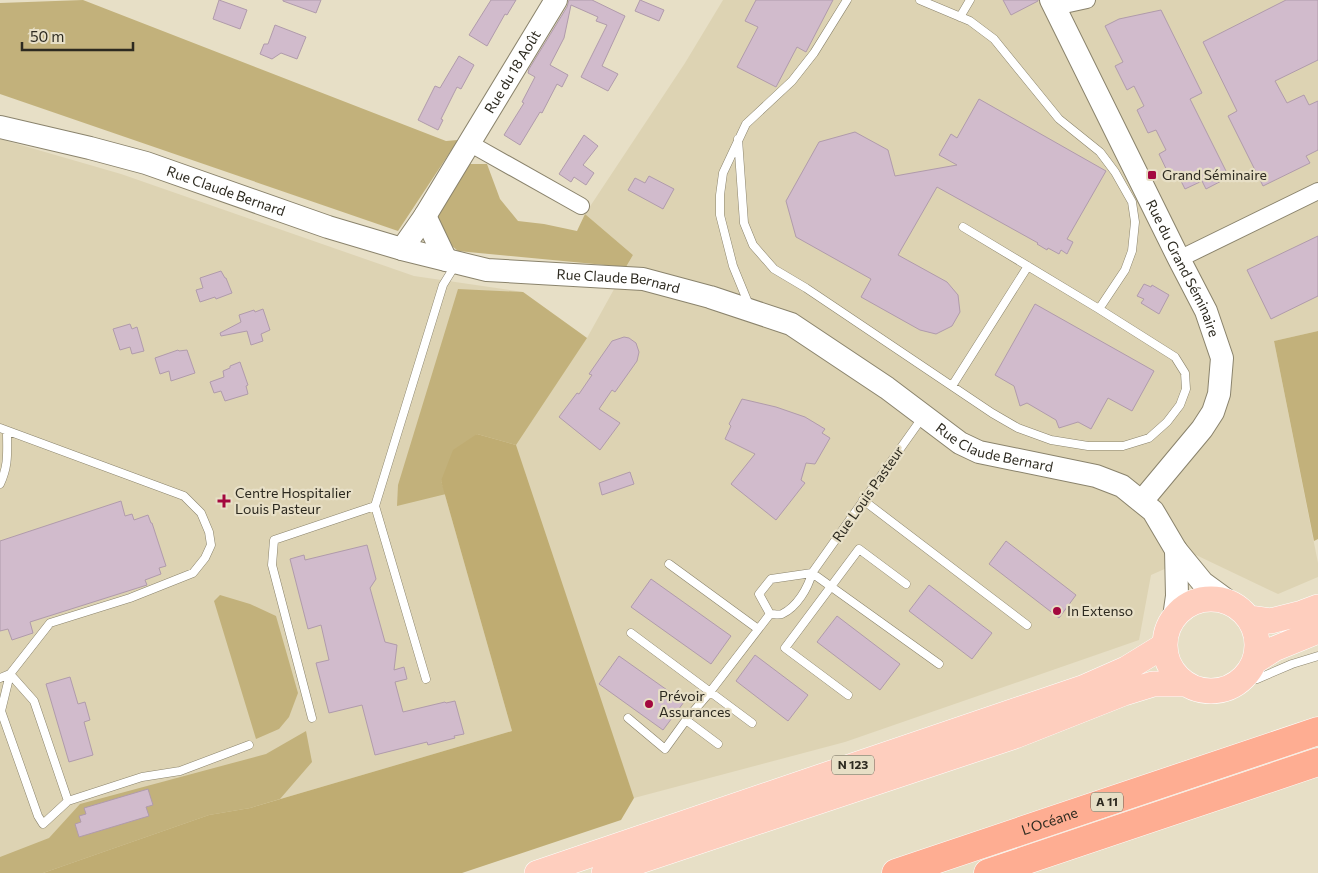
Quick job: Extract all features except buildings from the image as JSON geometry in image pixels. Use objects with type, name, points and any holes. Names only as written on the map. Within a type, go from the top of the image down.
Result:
[{"type":"highway","name":"L’Océane","points":[[896,873],[1318,731]]},
{"type":"highway","name":"A 11","points":[[988,873],[1318,762]]},
{"type":"main road","points":[[1186,684],[1175,674],[1167,660],[1164,645],[1167,630],[1174,617],[1185,606],[1199,600],[1215,598],[1229,602],[1242,610],[1249,618],[1257,637],[1257,652],[1250,669]]},
{"type":"main road","points":[[1249,618],[1271,621],[1318,607]]},
{"type":"main road","name":"N 123","points":[[604,873],[1015,736],[1124,693],[1153,684],[1186,684],[1200,690],[1215,691],[1230,688],[1274,649],[1318,631]]},
{"type":"main road","name":"N 123","points":[[537,873],[1084,687],[1126,669],[1164,645]]},
{"type":"street","name":"Rue du 18 Août","points":[[402,249],[425,216],[556,0]]},
{"type":"street","points":[[1053,3],[1087,0]]},
{"type":"street","name":"Rue du Grand Séminaire","points":[[1053,3],[1206,310],[1222,358],[1219,394],[1213,412],[1202,429],[1142,501]]},
{"type":"street","name":"Rue Claude Bernard","points":[[0,127],[146,163],[328,227],[402,249],[487,270],[643,279],[710,297],[792,324],[888,388],[960,443],[979,452],[1096,476],[1122,486],[1153,511],[1176,550],[1203,583],[1229,602]]},
{"type":"street","points":[[469,143],[581,206]]},
{"type":"street","points":[[1179,259],[1318,191]]},
{"type":"street","points":[[425,216],[452,261]]},
{"type":"street","points":[[1174,617],[1176,550]]},
{"type":"lane","points":[[752,311],[733,266],[720,215],[723,173],[746,124],[792,81],[801,70],[814,53],[847,0]]},
{"type":"lane","points":[[920,0],[970,20],[994,39],[1059,119],[1100,152],[1115,172],[1132,202],[1135,222],[1132,251],[1125,270],[1099,309]]},
{"type":"lane","points":[[960,16],[970,0]]},
{"type":"lane","points":[[738,139],[744,223],[754,245],[774,269],[806,288],[1018,428],[1051,440],[1088,446],[1124,446],[1149,438],[1167,422],[1180,405],[1186,389],[1185,373],[1175,357],[962,227]]},
{"type":"lane","points":[[426,679],[375,506],[452,261]]},
{"type":"lane","points":[[952,386],[1028,266]]},
{"type":"lane","name":"Rue Louis Pasteur","points":[[770,614],[781,614],[796,603],[810,584],[812,573],[924,415]]},
{"type":"lane","points":[[0,484],[6,470],[8,457],[4,429],[184,496],[201,513],[209,532],[211,545],[193,573],[130,598],[50,623],[10,674],[1,711],[38,816],[43,824],[68,801],[142,777],[180,771],[249,745]]},
{"type":"lane","points":[[864,500],[1027,625]]},
{"type":"lane","points":[[312,718],[272,565],[274,540],[375,506]]},
{"type":"lane","points":[[848,695],[785,648],[859,549],[906,584]]},
{"type":"lane","points":[[669,564],[758,629]]},
{"type":"lane","points":[[628,718],[665,749],[770,614],[759,594],[771,579],[812,573],[939,664]]},
{"type":"lane","points":[[631,633],[752,723]]},
{"type":"lane","points":[[1250,669],[1257,680],[1292,664],[1318,656]]},
{"type":"lane","points":[[0,678],[10,674]]},
{"type":"lane","points":[[10,674],[34,701],[68,801]]},
{"type":"lane","points":[[686,720],[718,744]]},
{"type":"shaded area","points":[[83,0],[446,141],[458,140],[398,231],[0,94],[0,3]]},
{"type":"shaded area","points":[[723,0],[1318,0],[1318,331],[1274,341],[1318,563],[1318,577],[1278,594],[1196,555],[1151,575],[1139,640],[845,742],[634,798],[565,597],[441,481],[512,731],[250,808],[43,873],[0,873],[0,139],[121,174],[414,276],[523,292],[587,338],[633,255],[585,214],[685,63]]},
{"type":"shaded area","points":[[469,164],[487,164],[500,199],[518,221],[577,231],[585,214],[633,255],[626,267],[458,251],[441,237],[436,223],[438,209]]},
{"type":"shaded area","points":[[458,289],[523,292],[587,338],[516,445],[477,434],[441,481],[446,494],[397,506],[398,485]]},
{"type":"shaded area","points":[[1318,331],[1318,539],[1314,541],[1274,341]]},
{"type":"shaded area","points":[[477,434],[516,445],[634,798],[621,820],[462,873],[43,873],[209,815],[250,808],[512,731],[441,481],[453,450]]},
{"type":"shaded area","points":[[220,595],[250,604],[276,616],[298,693],[289,717],[279,729],[256,739],[214,601]]},
{"type":"shaded area","points":[[306,731],[312,762],[280,799],[250,808],[209,815],[43,873],[0,873],[0,857],[49,838],[80,804],[266,754]]},
{"type":"place","name":"Grand Séminaire","points":[[1152,175]]},
{"type":"place","name":"Centre Hospitalier Louis Pasteur","points":[[224,501]]},
{"type":"place","name":"In Extenso","points":[[1057,611]]},
{"type":"place","name":"Prévoir Assurances","points":[[649,704]]}]
